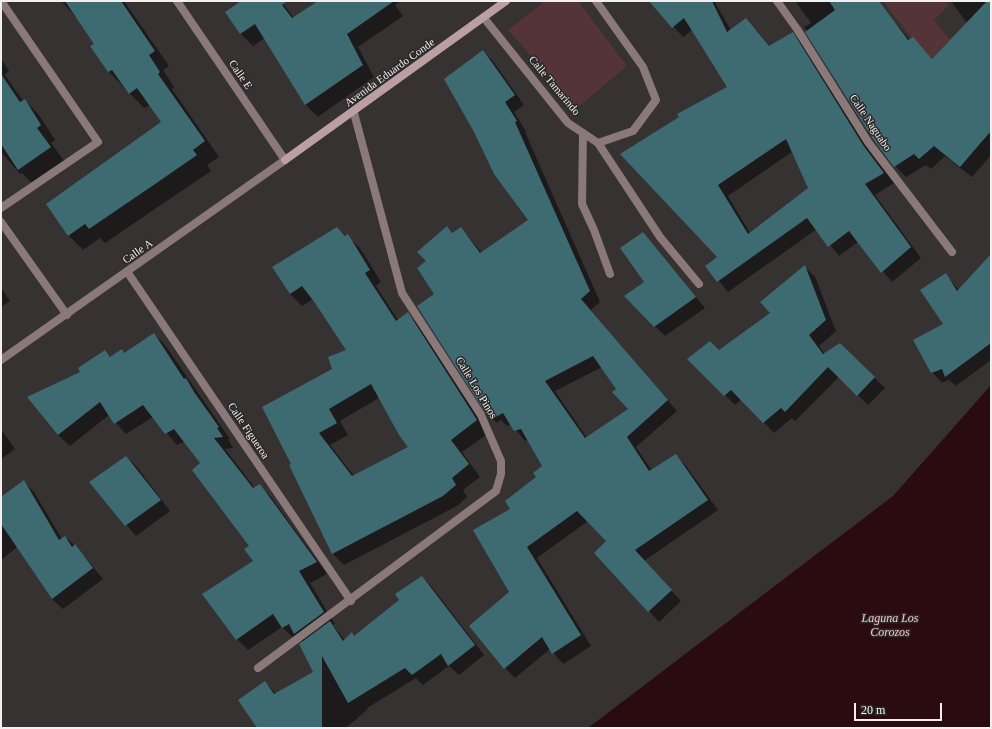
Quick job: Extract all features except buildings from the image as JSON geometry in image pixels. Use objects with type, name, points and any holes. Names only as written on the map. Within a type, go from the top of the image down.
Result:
[{"type":"street","points":[[1,1],[98,142],[1,208]]},
{"type":"street","name":"Calle E","points":[[177,1],[285,160]]},
{"type":"street","name":"Avenida Eduardo Conde","points":[[285,160],[354,113],[506,1]]},
{"type":"street","points":[[596,1],[643,66],[656,100],[633,131],[598,143],[660,237],[699,284]]},
{"type":"street","name":"Calle Naguabo","points":[[777,1],[797,29],[868,142],[952,252]]},
{"type":"street","name":"Calle Tamarindo","points":[[484,18],[568,123],[598,143]]},
{"type":"street","name":"Calle Los Pinos","points":[[258,668],[351,601],[496,491],[501,468],[501,461],[482,415],[402,293],[354,113]]},
{"type":"street","points":[[583,133],[582,204],[594,230],[610,274]]},
{"type":"street","name":"Calle A","points":[[1,360],[128,273],[285,160]]},
{"type":"street","points":[[1,222],[67,315]]},
{"type":"street","name":"Calle Figueroa","points":[[128,273],[351,601]]},
{"type":"shaded area","points":[[545,1],[578,1],[627,66],[577,108],[508,30]]},
{"type":"shaded area","points":[[883,1],[946,1],[949,5],[934,20],[950,40],[929,61]]},
{"type":"water","name":"Laguna Los Corozos","points":[[991,385],[991,728],[588,728],[893,496]]}]
